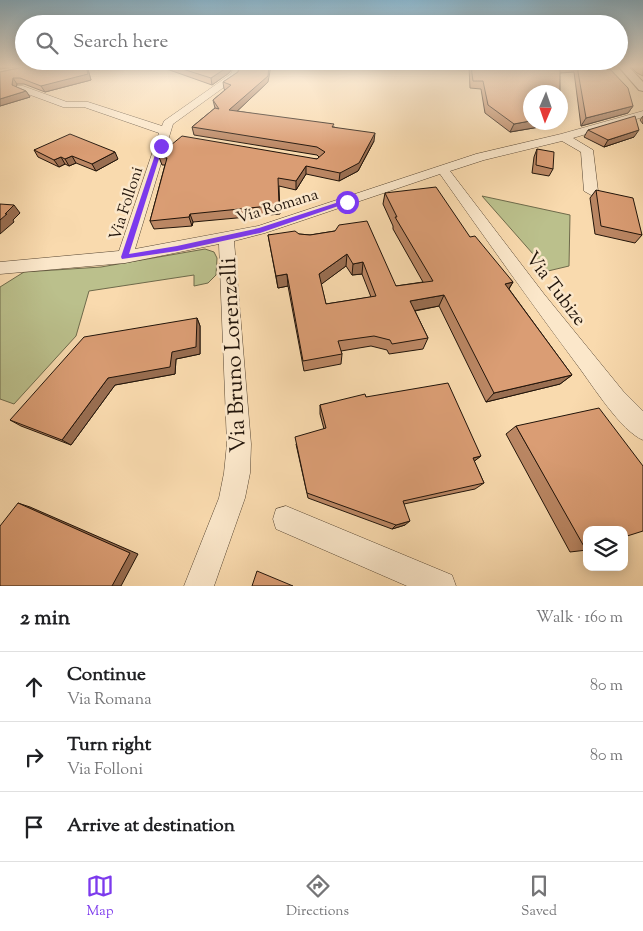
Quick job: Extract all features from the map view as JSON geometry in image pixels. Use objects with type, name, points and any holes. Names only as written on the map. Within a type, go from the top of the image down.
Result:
[{"type":"street","points":[[34,93],[66,106],[84,104],[167,134]]},
{"type":"street","name":"Via Folloni","points":[[125,257],[167,134],[168,122],[209,93]]},
{"type":"street","name":"Via Romana","points":[[0,268],[125,257],[226,238],[274,226],[480,158],[564,137],[643,114]]},
{"type":"street","points":[[564,137],[587,150],[591,191]]},
{"type":"street","name":"Via Tubize","points":[[443,170],[544,307],[615,398],[643,428]]},
{"type":"street","name":"Via Bruno Lorenzelli","points":[[199,586],[232,498],[238,454],[238,413],[226,238]]},
{"type":"street","points":[[286,519],[441,586]]},
{"type":"green space","points":[[482,196],[570,215],[569,266],[548,271]]},
{"type":"green space","points":[[205,249],[214,252],[217,258],[216,275],[208,283],[194,286],[194,275],[89,291],[76,336],[14,404],[0,399],[0,287],[24,272],[101,267]]},
{"type":"building","points":[[0,93],[18,93],[0,99]]},
{"type":"building","points":[[221,93],[248,93],[229,110],[334,124],[332,127],[375,133],[359,163],[340,173],[306,166],[296,181],[278,178],[279,205],[190,214],[189,217],[150,221],[167,158],[159,157],[160,154],[182,136],[317,159],[325,152],[317,147],[192,127],[215,108],[219,109],[213,100]]},
{"type":"building","points":[[486,93],[523,93],[523,122],[514,124],[488,105]]},
{"type":"building","points":[[582,93],[629,93],[633,106],[586,118]]},
{"type":"building","points":[[635,116],[639,130],[608,140],[588,130]]},
{"type":"building","points":[[70,134],[115,152],[92,164],[72,156],[54,160],[34,150]]},
{"type":"building","points":[[537,149],[554,152],[553,169],[536,165]]},
{"type":"building","points":[[436,187],[470,237],[475,236],[513,282],[505,284],[572,375],[494,393],[444,295],[410,301],[428,338],[392,344],[390,340],[374,336],[338,341],[342,354],[303,361],[287,274],[276,276],[268,235],[295,231],[299,234],[310,235],[335,231],[339,225],[367,221],[396,286],[433,281],[395,217],[397,217],[385,193]],"holes":[[[347,254],[353,264],[363,262],[376,296],[326,304],[319,274]]]},
{"type":"building","points":[[596,190],[633,198],[642,235],[601,226]]},
{"type":"building","points":[[0,204],[14,205],[0,220]]},
{"type":"building","points":[[197,318],[196,347],[172,352],[170,367],[108,378],[62,440],[10,420],[84,337]]},
{"type":"building","points":[[448,383],[481,456],[473,458],[484,483],[403,501],[410,521],[396,525],[307,493],[295,437],[326,428],[320,405],[365,394],[366,397]]},
{"type":"building","points":[[599,408],[643,466],[643,531],[628,536],[628,526],[583,526],[583,545],[516,426]]},
{"type":"building","points":[[18,503],[130,553],[112,586],[0,586],[0,526]]},
{"type":"building","points":[[257,571],[293,586],[252,586]]},
{"type":"route","points":[[161,146],[125,257],[177,249],[260,230],[347,202]]}]
